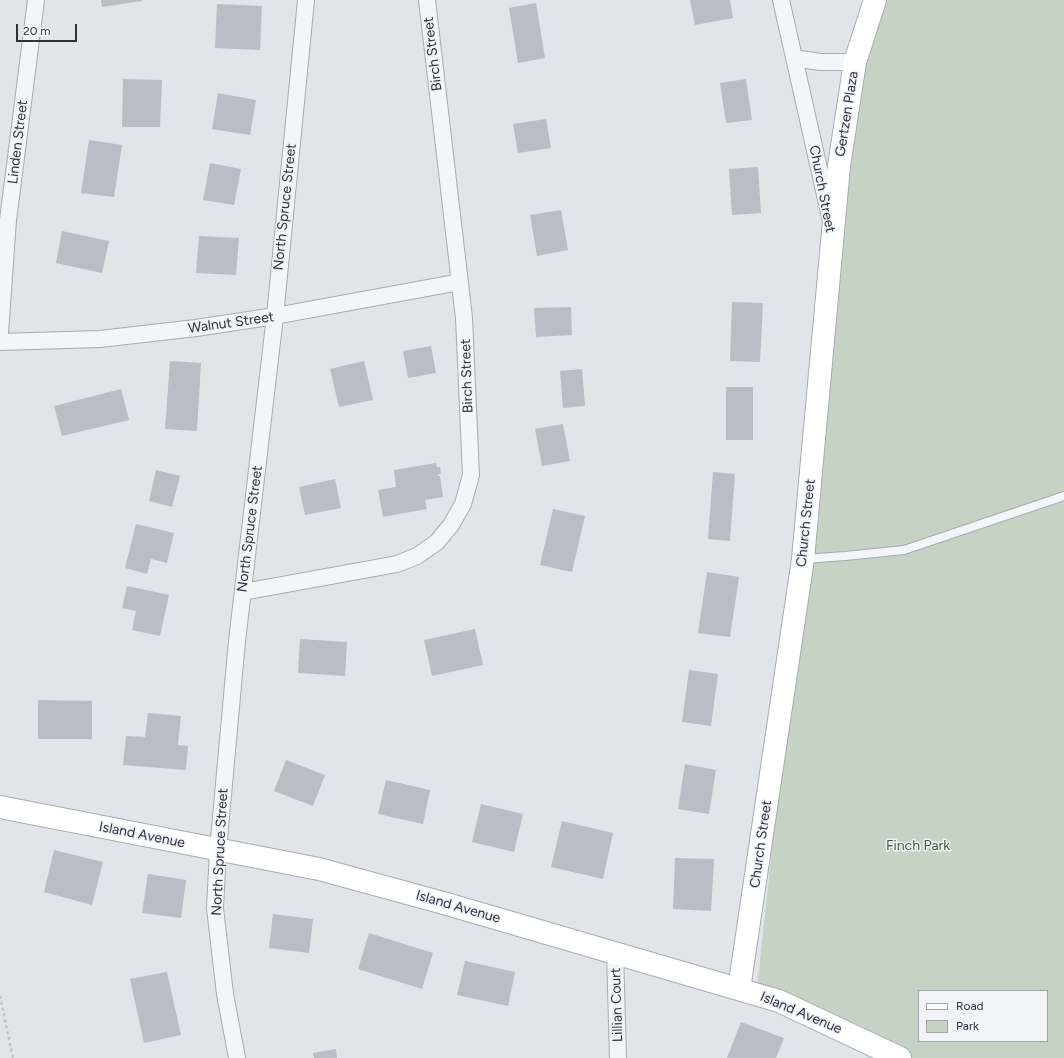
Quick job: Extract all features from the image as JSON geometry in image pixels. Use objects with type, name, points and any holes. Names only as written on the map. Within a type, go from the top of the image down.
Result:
[{"type":"street","name":"Linden Street","points":[[0,333],[8,220],[36,0]]},
{"type":"street","name":"North Spruce Street","points":[[237,1058],[225,994],[215,908],[218,850],[237,641],[275,316],[306,0]]},
{"type":"street","name":"Birch Street","points":[[243,592],[396,564],[417,556],[437,542],[452,525],[463,504],[471,475],[464,318],[427,0]]},
{"type":"street","name":"Church Street","points":[[739,989],[803,559],[833,230],[781,0]]},
{"type":"street","name":"Gertzen Plaza","points":[[833,230],[839,166],[855,62],[875,0]]},
{"type":"street","points":[[794,58],[820,62],[855,62]]},
{"type":"street","name":"Walnut Street","points":[[0,342],[100,339],[196,328],[275,316],[460,282]]},
{"type":"street","name":"Island Avenue","points":[[0,807],[319,869],[447,904],[779,1000],[900,1058]]},
{"type":"street","name":"Lillian Court","points":[[616,952],[618,1058]]},
{"type":"lane","points":[[803,559],[904,550],[1064,496]]},
{"type":"path","points":[[0,996],[13,1058]]},
{"type":"green space","name":"Finch Park","points":[[870,0],[1064,0],[1064,1058],[879,1058],[757,990],[856,55]]},
{"type":"building","points":[[101,0],[142,0],[142,1],[102,7]]},
{"type":"building","points":[[690,0],[730,0],[733,18],[695,25]]},
{"type":"building","points":[[536,3],[545,58],[518,63],[509,8]]},
{"type":"building","points":[[217,4],[262,6],[260,50],[215,48]]},
{"type":"building","points":[[123,79],[162,80],[160,127],[122,127]]},
{"type":"building","points":[[746,79],[752,120],[726,123],[720,83]]},
{"type":"building","points":[[218,93],[256,100],[250,135],[212,129]]},
{"type":"building","points":[[546,119],[551,148],[518,153],[513,124]]},
{"type":"building","points":[[89,140],[122,145],[114,197],[81,193]]},
{"type":"building","points":[[210,163],[241,169],[234,205],[203,200]]},
{"type":"building","points":[[758,167],[761,213],[732,215],[729,169]]},
{"type":"building","points":[[561,210],[568,250],[537,256],[530,215]]},
{"type":"building","points":[[62,231],[109,241],[102,273],[56,263]]},
{"type":"building","points":[[199,236],[239,238],[236,275],[196,273]]},
{"type":"building","points":[[732,302],[763,303],[760,362],[730,361]]},
{"type":"building","points":[[571,307],[572,335],[536,337],[534,308]]},
{"type":"building","points":[[431,346],[436,373],[408,378],[403,351]]},
{"type":"building","points":[[170,361],[201,363],[197,431],[165,429]]},
{"type":"building","points":[[364,361],[373,400],[339,407],[330,369]]},
{"type":"building","points":[[582,369],[585,406],[563,408],[560,371]]},
{"type":"building","points":[[726,387],[753,387],[753,440],[726,440]]},
{"type":"building","points":[[121,389],[129,420],[62,436],[54,406]]},
{"type":"building","points":[[563,424],[570,461],[542,466],[535,429]]},
{"type":"building","points":[[436,463],[437,467],[440,467],[441,474],[438,474],[438,476],[440,476],[443,497],[425,500],[427,509],[383,517],[378,490],[396,487],[394,470]]},
{"type":"building","points":[[156,470],[180,476],[172,507],[149,501]]},
{"type":"building","points":[[713,472],[735,474],[730,541],[708,539]]},
{"type":"building","points":[[335,479],[341,508],[305,515],[299,487]]},
{"type":"building","points":[[553,509],[585,516],[572,572],[540,565]]},
{"type":"building","points":[[136,524],[174,533],[167,563],[151,559],[147,574],[125,568]]},
{"type":"building","points":[[707,572],[739,577],[730,637],[698,633]]},
{"type":"building","points":[[127,586],[169,595],[160,636],[132,630],[136,611],[122,608]]},
{"type":"building","points":[[475,629],[483,665],[432,676],[424,640]]},
{"type":"building","points":[[300,639],[347,642],[345,676],[298,673]]},
{"type":"building","points":[[689,670],[718,674],[711,726],[682,722]]},
{"type":"building","points":[[38,700],[92,701],[92,739],[38,739]]},
{"type":"building","points":[[148,713],[181,716],[178,745],[188,746],[186,770],[123,765],[126,736],[145,737]]},
{"type":"building","points":[[286,760],[325,775],[313,806],[274,791]]},
{"type":"building","points":[[685,764],[716,770],[709,814],[678,809]]},
{"type":"building","points":[[386,780],[430,790],[423,824],[378,814]]},
{"type":"building","points":[[481,804],[523,814],[514,852],[472,842]]},
{"type":"building","points":[[562,821],[613,833],[603,879],[551,867]]},
{"type":"building","points":[[54,850],[103,862],[92,905],[44,892]]},
{"type":"building","points":[[675,858],[714,859],[711,911],[673,909]]},
{"type":"building","points":[[148,874],[186,880],[181,918],[142,913]]},
{"type":"building","points":[[273,914],[313,919],[309,953],[269,948]]},
{"type":"building","points":[[369,933],[433,953],[422,989],[358,969]]},
{"type":"building","points":[[465,961],[515,972],[508,1006],[457,995]]},
{"type":"building","points":[[167,972],[181,1035],[144,1043],[130,979]]},
{"type":"building","points":[[741,1022],[784,1038],[776,1058],[727,1058]]},
{"type":"building","points":[[336,1049],[337,1058],[314,1058],[313,1053]]}]
